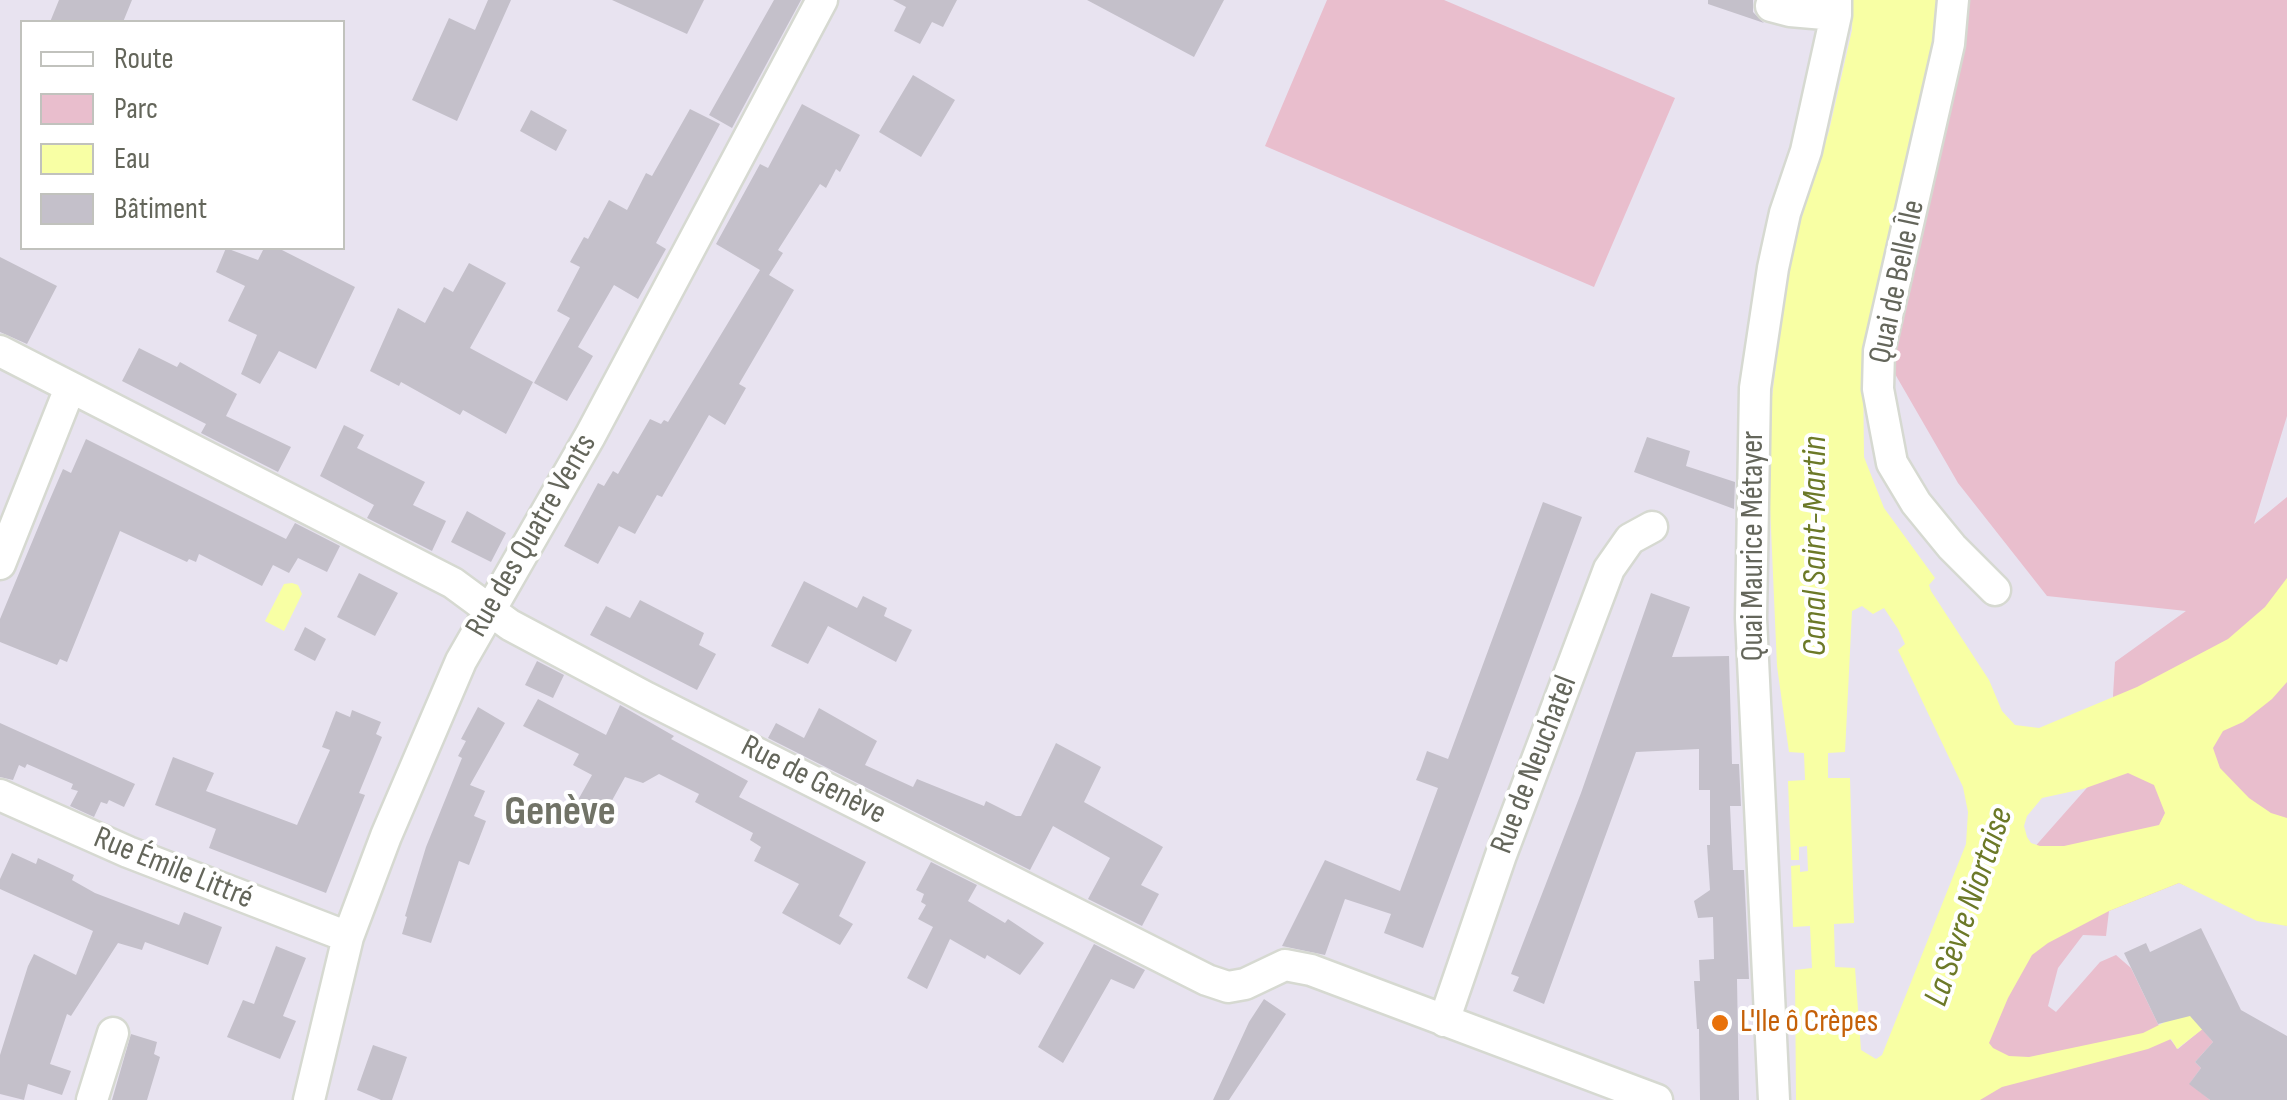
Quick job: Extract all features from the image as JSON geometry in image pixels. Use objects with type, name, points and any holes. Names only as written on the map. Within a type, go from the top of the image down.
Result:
[{"type":"street","name":"Rue des Quatre Vents","points":[[309,1100],[348,936],[461,661],[590,436],[822,0]]},
{"type":"street","name":"Quai de Belle Île","points":[[1953,0],[1949,44],[1879,351],[1878,389],[1892,462],[1900,476],[1952,547],[1995,590]]},
{"type":"street","points":[[1771,6],[1790,12],[1836,7]]},
{"type":"street","name":"Quai Maurice Métayer","points":[[1774,1100],[1750,618],[1756,388],[1784,213],[1806,150],[1836,7]]},
{"type":"street","name":"Rue de Genève","points":[[0,351],[453,583],[510,624],[647,698],[1207,980],[1228,987],[1246,984],[1285,964],[1311,970],[1657,1100]]},
{"type":"street","points":[[0,564],[70,388]]},
{"type":"street","name":"Rue de Neuchatel","points":[[1444,1021],[1608,570],[1630,539],[1652,527]]},
{"type":"street","name":"Rue Émile Littré","points":[[0,795],[128,852],[348,936]]},
{"type":"street","points":[[92,1100],[113,1033]]},
{"type":"green space","points":[[1327,0],[1444,0],[1675,98],[1594,287],[1265,146]]},
{"type":"green space","points":[[1963,0],[2287,0],[2287,416],[2254,524],[2287,497],[2287,926],[2179,883],[2109,911],[2106,936],[2083,935],[2058,968],[2048,1006],[2056,1012],[2100,962],[2116,955],[2131,968],[2158,1024],[2178,1049],[2202,1029],[2213,1042],[2195,1062],[2201,1068],[2190,1083],[2210,1100],[1935,1100],[2024,859],[2123,747],[2113,696],[2115,662],[2186,611],[2047,596],[1958,483],[1891,367]]},
{"type":"water","points":[[1853,0],[1936,0],[1919,127],[1887,249],[1863,369],[1864,457],[1884,508],[1935,578],[1929,585],[1931,591],[1989,680],[2002,711],[2015,725],[2039,728],[2137,687],[2228,639],[2265,607],[2287,578],[2287,682],[2243,722],[2223,731],[2213,748],[2220,768],[2249,798],[2271,813],[2287,818],[2287,926],[2257,921],[2179,883],[2109,911],[2048,943],[2032,955],[1989,1043],[2009,1056],[2029,1057],[2143,1033],[2201,1004],[2213,1021],[2177,1049],[2171,1039],[2148,1049],[2002,1087],[1980,1100],[1796,1100],[1795,970],[1812,968],[1810,926],[1793,927],[1791,866],[1800,865],[1800,872],[1808,871],[1807,846],[1799,847],[1799,860],[1791,860],[1788,781],[1805,780],[1804,753],[1789,752],[1777,666],[1767,437],[1790,254],[1829,131],[1852,30]],"holes":[[[1862,606],[1873,614],[1884,608],[1898,629],[1905,644],[1898,650],[1963,787],[1968,812],[1966,844],[1882,1055],[1876,1059],[1861,1050],[1855,968],[1835,967],[1834,924],[1854,923],[1850,778],[1828,778],[1828,753],[1845,752],[1852,611]],[[2128,773],[2154,785],[2165,813],[2159,825],[2064,846],[2031,843],[2024,826],[2042,798]]]},
{"type":"water","points":[[284,584],[298,585],[302,594],[284,631],[265,621]]},
{"type":"building","points":[[59,0],[132,0],[124,20],[51,20]]},
{"type":"building","points":[[488,0],[511,0],[457,121],[412,100],[449,18],[475,30]]},
{"type":"building","points":[[612,0],[704,0],[687,34]]},
{"type":"building","points":[[774,0],[801,0],[732,128],[709,115]]},
{"type":"building","points":[[893,0],[957,0],[943,27],[932,22],[920,44],[894,31],[906,7]]},
{"type":"building","points":[[1087,0],[1224,0],[1194,57]]},
{"type":"building","points":[[1708,0],[1753,0],[1753,12],[1764,23],[1708,4]]},
{"type":"building","points":[[913,75],[955,100],[921,157],[879,132]]},
{"type":"building","points":[[802,104],[860,135],[840,172],[836,169],[826,188],[820,184],[778,250],[783,253],[769,275],[794,290],[739,384],[746,388],[725,425],[709,415],[662,497],[657,495],[635,534],[619,526],[598,564],[564,546],[598,483],[604,486],[613,471],[618,474],[650,419],[661,424],[664,420],[668,422],[760,270],[716,244],[760,164],[768,168]]},
{"type":"building","points":[[690,109],[720,124],[656,243],[666,249],[638,299],[614,285],[578,347],[593,356],[567,401],[534,383],[570,318],[557,311],[580,267],[570,262],[609,200],[627,210],[646,173],[652,176]]},
{"type":"building","points":[[531,110],[567,130],[556,151],[520,131]]},
{"type":"building","points":[[225,250],[258,260],[263,250],[282,250],[355,287],[316,369],[279,351],[260,384],[241,374],[257,335],[228,321],[245,286],[216,272]]},
{"type":"building","points":[[0,257],[57,286],[27,344],[0,332]]},
{"type":"building","points":[[469,263],[506,283],[470,348],[533,382],[506,434],[463,410],[460,415],[401,382],[399,386],[370,371],[398,308],[425,323],[444,287],[453,292]]},
{"type":"building","points":[[139,348],[177,367],[180,362],[237,394],[226,416],[291,447],[278,472],[201,433],[206,424],[122,381]]},
{"type":"building","points":[[344,425],[364,435],[357,448],[425,482],[413,505],[446,521],[432,551],[367,518],[374,505],[320,476]]},
{"type":"building","points":[[1647,437],[1690,451],[1686,466],[1735,482],[1734,509],[1634,472]]},
{"type":"building","points":[[86,439],[286,539],[295,523],[340,546],[327,572],[298,558],[289,573],[273,565],[262,586],[199,554],[196,562],[187,562],[120,531],[67,662],[60,659],[57,665],[0,642],[0,619],[47,506],[63,469],[71,473]]},
{"type":"building","points":[[1543,502],[1582,517],[1423,948],[1384,933],[1391,914],[1345,899],[1325,955],[1282,946],[1325,860],[1400,891],[1438,788],[1416,780],[1427,751],[1448,759]]},
{"type":"building","points":[[467,511],[506,533],[491,562],[451,542]]},
{"type":"building","points":[[359,573],[398,593],[375,636],[337,617]]},
{"type":"building","points":[[804,581],[857,608],[863,596],[887,608],[884,616],[912,630],[896,662],[828,626],[808,664],[771,646]]},
{"type":"building","points":[[1651,593],[1690,607],[1672,657],[1729,656],[1732,764],[1739,764],[1741,806],[1730,806],[1733,870],[1744,870],[1749,979],[1737,979],[1739,1100],[1700,1100],[1694,981],[1700,981],[1699,960],[1714,959],[1713,917],[1698,918],[1694,901],[1710,890],[1710,790],[1699,790],[1699,749],[1636,752],[1544,1004],[1513,991],[1519,977],[1511,974],[1581,793]]},
{"type":"building","points":[[640,600],[704,633],[699,645],[716,654],[697,690],[590,635],[606,606],[630,618]]},
{"type":"building","points":[[305,627],[326,639],[315,661],[294,650]]},
{"type":"building","points":[[537,661],[564,675],[553,698],[525,685]]},
{"type":"building","points":[[538,699],[606,735],[620,705],[674,736],[671,739],[748,781],[739,797],[866,862],[839,916],[853,924],[840,945],[782,913],[799,884],[754,861],[761,847],[750,840],[753,833],[695,802],[699,794],[659,774],[643,783],[625,777],[604,815],[578,800],[592,775],[573,765],[579,754],[523,726]]},
{"type":"building","points":[[478,707],[505,723],[470,785],[485,791],[474,816],[486,821],[469,865],[459,861],[431,943],[402,934],[405,916],[426,847],[462,758],[458,756],[466,741],[461,739]]},
{"type":"building","points":[[819,708],[877,741],[865,765],[913,787],[917,779],[984,806],[986,801],[1016,816],[1021,816],[1056,743],[1101,767],[1084,802],[1163,847],[1141,885],[1159,894],[1142,926],[1088,899],[1110,858],[1053,826],[1030,870],[768,738],[776,723],[804,738]]},
{"type":"building","points":[[352,710],[381,722],[376,734],[382,737],[359,793],[365,795],[326,893],[209,848],[216,829],[155,805],[173,757],[214,773],[206,791],[297,825],[330,750],[322,747],[336,711],[350,717]]},
{"type":"building","points":[[0,723],[135,784],[124,807],[109,800],[107,804],[101,802],[94,817],[70,806],[78,791],[71,789],[73,784],[27,764],[25,768],[19,765],[13,780],[0,777]]},
{"type":"building","points":[[12,853],[36,864],[38,858],[74,875],[72,880],[95,893],[179,925],[184,912],[222,927],[208,965],[145,942],[142,950],[118,943],[71,1016],[67,1014],[50,1064],[71,1071],[62,1095],[28,1084],[24,1100],[0,1094],[0,1055],[28,966],[34,954],[76,975],[93,931],[0,889],[0,879]]},
{"type":"building","points":[[931,862],[977,885],[968,901],[1005,923],[1008,919],[1044,943],[1020,975],[950,939],[927,989],[907,978],[933,927],[918,919],[926,905],[921,902],[924,894],[916,890]]},
{"type":"building","points":[[2201,928],[2241,1010],[2287,1036],[2287,1100],[2210,1100],[2189,1084],[2201,1068],[2195,1062],[2213,1042],[2190,1016],[2158,1024],[2124,953],[2146,943],[2150,952]]},
{"type":"building","points":[[1094,944],[1145,970],[1134,989],[1111,979],[1063,1063],[1038,1047]]},
{"type":"building","points":[[276,946],[306,958],[283,1016],[296,1021],[280,1059],[227,1037],[243,1000],[254,1004]]},
{"type":"building","points":[[1264,999],[1286,1014],[1229,1100],[1213,1100],[1249,1022]]},
{"type":"building","points":[[131,1034],[157,1042],[154,1054],[160,1057],[147,1100],[112,1100]]},
{"type":"building","points":[[373,1045],[407,1057],[392,1100],[381,1100],[357,1090]]},
{"type":"place","name":"L'Ile ô Crèpes","points":[[1720,1023]]},
{"type":"district","name":"Genève","points":[[560,813]]},
{"type":"water label","name":"Canal Saint-Martin","points":[[1816,546]]},
{"type":"water label","name":"La Sèvre Niortaise","points":[[1970,907]]}]
